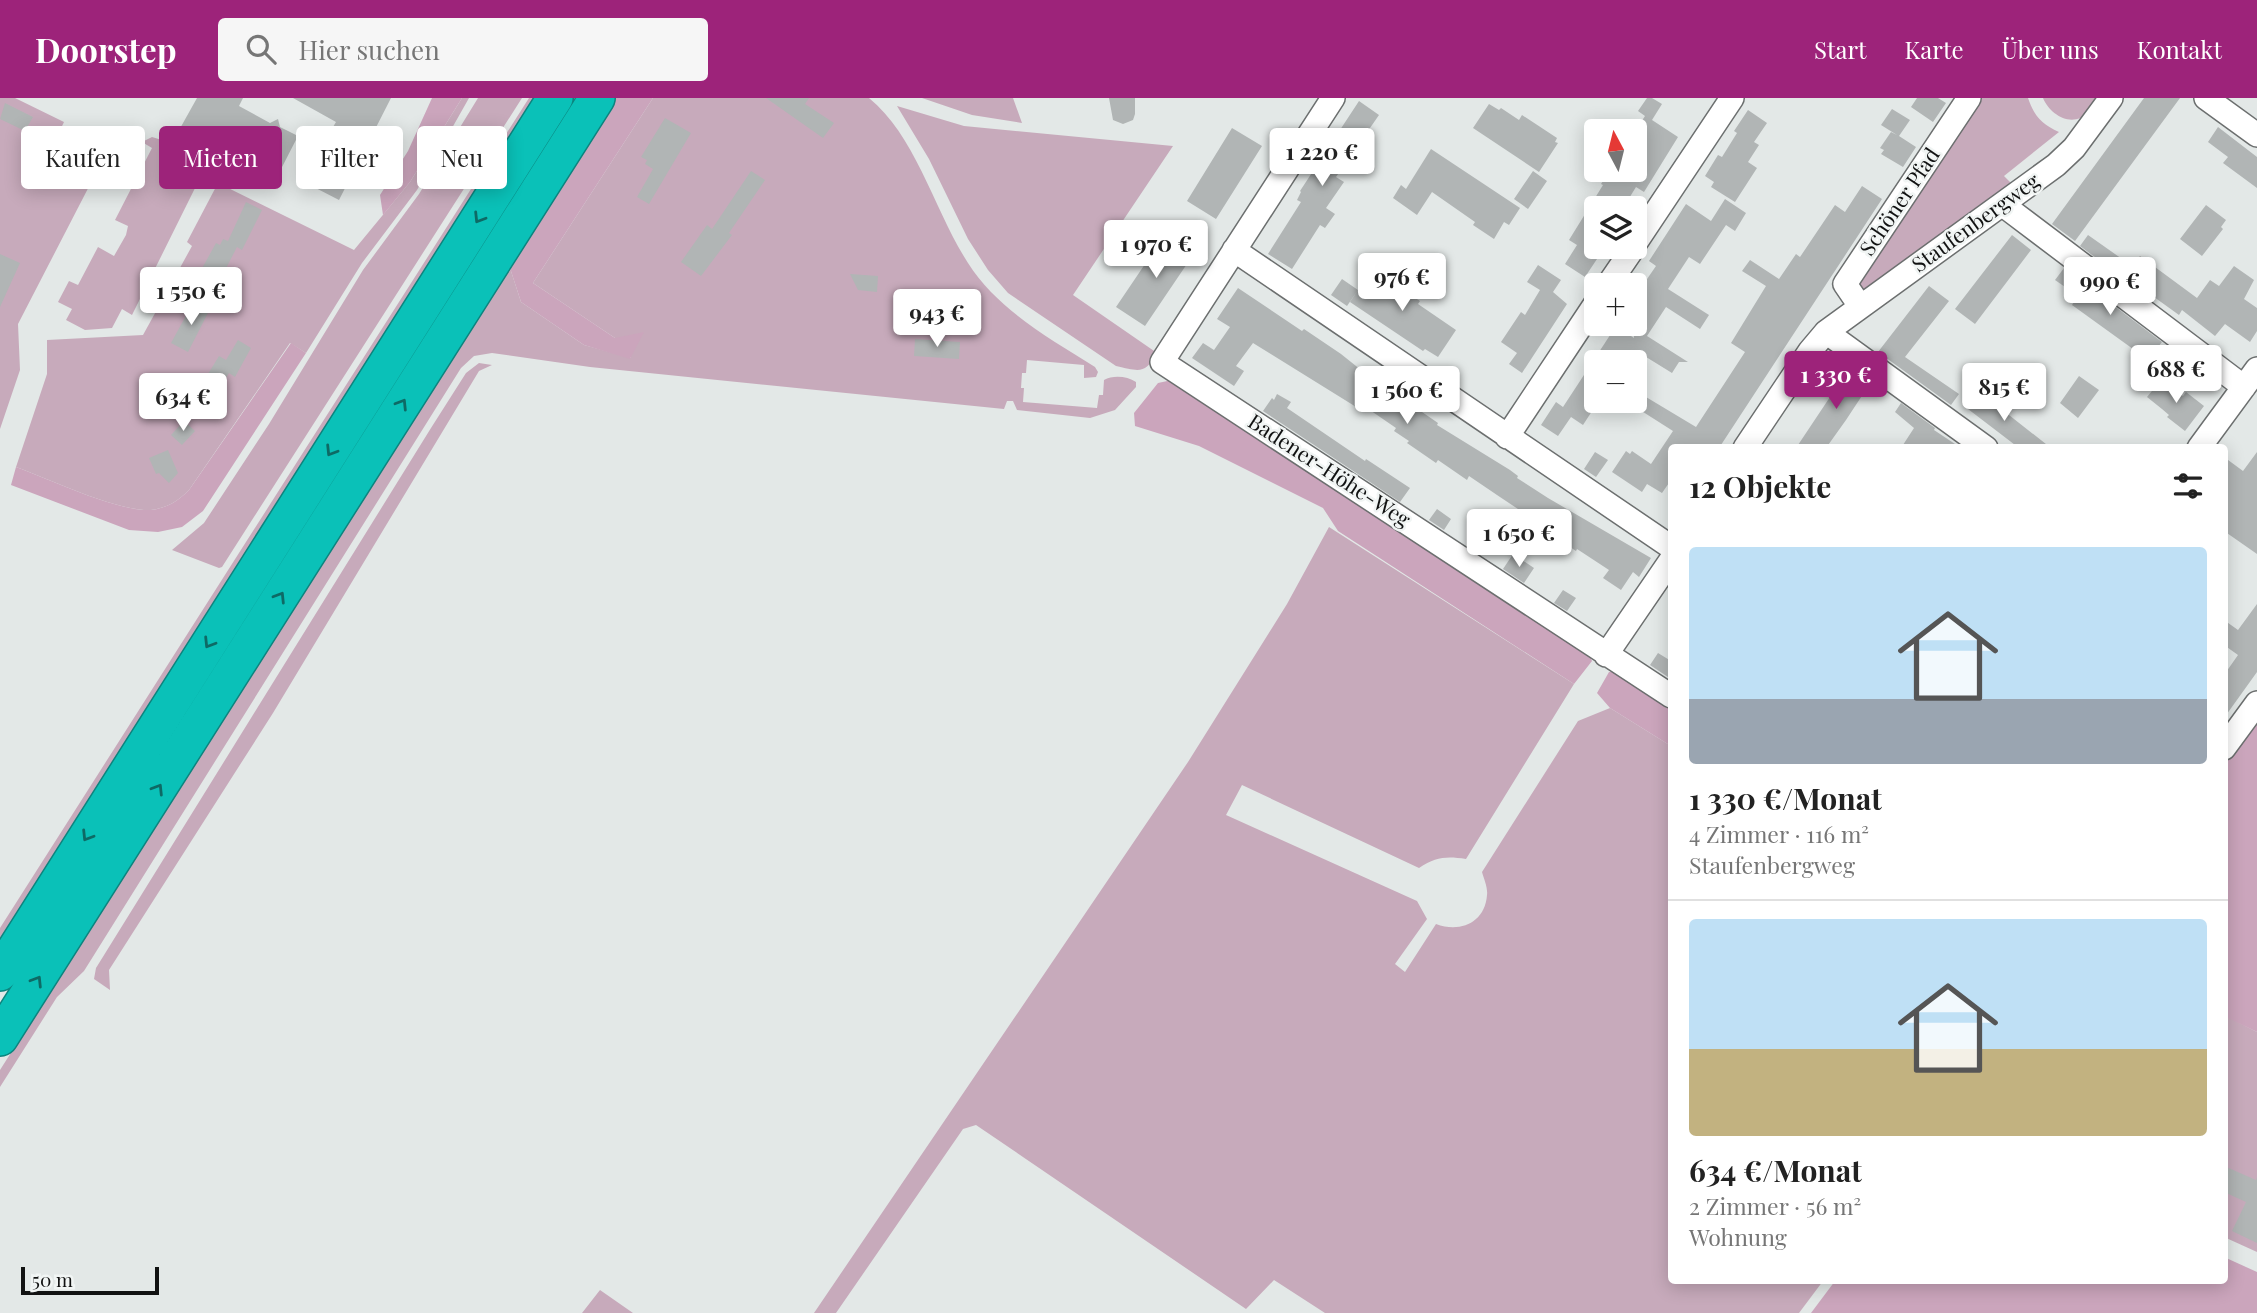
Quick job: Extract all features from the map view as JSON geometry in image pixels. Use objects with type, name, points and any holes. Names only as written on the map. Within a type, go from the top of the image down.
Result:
[{"type":"highway","points":[[0,973],[555,98]]},
{"type":"highway","points":[[0,1038],[597,98]]},
{"type":"street","points":[[1333,98],[1234,250],[1668,545]]},
{"type":"street","points":[[1647,226],[1732,98]]},
{"type":"street","name":"Schöner Pfad","points":[[1860,306],[1845,284],[1969,98]]},
{"type":"street","name":"Staufenbergweg","points":[[1748,444],[1810,351],[1826,332],[2056,165],[2074,148],[2112,98]]},
{"type":"street","points":[[2206,98],[2257,135]]},
{"type":"street","points":[[2003,205],[2243,377],[2201,444]]},
{"type":"street","name":"Badener-Höhe-Weg","points":[[1234,250],[1162,362],[1668,694]]},
{"type":"street","points":[[1507,437],[1584,321]]},
{"type":"street","points":[[1826,332],[1980,444]]},
{"type":"street","points":[[1606,655],[1668,563]]},
{"type":"street","points":[[2228,743],[2257,703]]},
{"type":"shaded area","points":[[0,98],[15,98],[64,122],[62,126],[21,126],[21,189],[88,189],[18,324],[20,370],[0,429]]},
{"type":"shaded area","points":[[432,98],[462,98],[445,126],[419,126]]},
{"type":"shaded area","points":[[462,98],[469,98],[453,126],[445,126]]},
{"type":"shaded area","points":[[478,98],[522,98],[504,126],[461,126]]},
{"type":"shaded area","points":[[529,98],[540,98],[507,150],[507,133]]},
{"type":"shaded area","points":[[616,98],[653,98],[533,283],[615,338],[644,332],[630,359],[584,345],[521,302],[510,268]]},
{"type":"shaded area","points":[[653,98],[869,98],[900,133],[956,243],[980,280],[1009,309],[1095,367],[1098,372],[1096,377],[1084,378],[1084,365],[1027,360],[1026,373],[1022,373],[1023,402],[1097,408],[1099,395],[1103,395],[1104,380],[1124,377],[1136,382],[1136,387],[1115,410],[1090,418],[1017,410],[1013,401],[1007,401],[1004,409],[590,367],[492,353],[474,356],[461,368],[84,971],[57,997],[0,1087],[0,1070],[510,268],[521,302],[584,345],[631,358],[615,338],[533,283]]},
{"type":"shaded area","points":[[922,98],[1013,98],[1022,123],[972,115]]},
{"type":"shaded area","points":[[1979,98],[2028,98],[2039,119],[2059,132],[2004,176],[2014,186],[1863,294],[1855,283]]},
{"type":"shaded area","points":[[2043,98],[2098,98],[2082,117],[2069,120],[2051,110]]},
{"type":"shaded area","points":[[897,106],[964,126],[1173,146],[1073,295],[1157,353],[1149,365],[1141,370],[1116,366],[1008,293],[988,270],[968,239],[929,159]]},
{"type":"shaded area","points":[[417,131],[417,171],[410,182],[383,215],[380,195],[384,189],[403,189],[403,159]]},
{"type":"shaded area","points":[[152,137],[159,139],[159,189],[195,189],[132,315],[122,309],[112,328],[85,330],[66,320],[72,309],[58,302],[69,281],[78,285],[98,247],[114,256],[126,235],[128,226],[115,220],[131,189],[145,189],[145,162],[152,148],[145,144],[145,140]]},
{"type":"shaded area","points":[[417,171],[417,190],[362,263],[306,353],[290,343],[189,490],[181,497],[162,508],[137,509],[84,494],[16,467],[47,374],[47,340],[143,335],[192,246],[187,242],[215,189],[230,189],[354,250]]},
{"type":"shaded area","points":[[422,189],[464,189],[222,567],[172,550],[204,523],[269,424],[363,270]]},
{"type":"shaded area","points":[[471,189],[482,189],[0,951],[0,928]]},
{"type":"shaded area","points":[[291,343],[306,353],[203,511],[182,527],[158,532],[129,530],[11,485],[16,467],[121,506],[151,510],[172,503],[189,490]]},
{"type":"shaded area","points":[[479,363],[492,365],[479,371],[273,713],[109,970],[110,990],[94,979],[96,968],[431,428],[466,373]]},
{"type":"shaded area","points":[[1172,380],[1255,438],[1588,652],[1592,661],[1574,684],[1338,531],[1323,508],[1199,446],[1135,426],[1134,413],[1158,383]]},
{"type":"shaded area","points":[[1329,527],[1574,684],[1466,859],[1441,858],[1419,868],[1242,785],[1226,815],[1417,901],[1427,919],[1395,964],[1405,972],[1436,924],[1462,926],[1482,913],[1487,892],[1482,872],[1578,721],[1610,708],[1668,744],[1668,1284],[1821,1284],[1799,1313],[1325,1313],[1274,1280],[1246,1309],[976,1125],[963,1129],[836,1313],[814,1313],[1188,762],[1287,604]]},
{"type":"shaded area","points":[[1609,672],[1617,672],[1668,703],[1668,744],[1610,708],[1597,693]]},
{"type":"shaded area","points":[[2257,717],[2257,1032],[2228,1018],[2228,757]]},
{"type":"shaded area","points":[[2228,1017],[2257,1032],[2257,1252],[2228,1239]]},
{"type":"shaded area","points":[[2228,1259],[2257,1272],[2257,1313],[1811,1313],[1833,1284],[2228,1284]]},
{"type":"shaded area","points":[[600,1290],[633,1313],[582,1313]]},
{"type":"building","points":[[197,98],[243,98],[239,106],[270,123],[278,119],[280,126],[181,126]]},
{"type":"building","points":[[293,98],[391,98],[377,126],[334,126],[336,122]]},
{"type":"building","points":[[766,98],[809,98],[805,104],[834,123],[823,138]]},
{"type":"building","points":[[1109,98],[1135,98],[1133,120],[1123,124],[1113,120]]},
{"type":"building","points":[[1647,98],[1662,104],[1652,120],[1678,137],[1644,192],[1636,187],[1630,196],[1596,196],[1602,182],[1647,182],[1647,119],[1643,119],[1645,116],[1638,111]]},
{"type":"building","points":[[1917,98],[1938,98],[1946,103],[1933,122],[1911,107]]},
{"type":"building","points":[[2144,98],[2180,98],[2075,241],[2052,224]]},
{"type":"building","points":[[1359,101],[1379,115],[1336,177],[1344,182],[1326,208],[1335,214],[1325,228],[1320,225],[1292,269],[1268,254],[1301,202],[1297,200],[1300,191]]},
{"type":"building","points":[[5,103],[33,117],[28,126],[21,126],[21,129],[0,119]]},
{"type":"building","points":[[1489,104],[1499,110],[1501,108],[1519,120],[1522,115],[1557,138],[1555,142],[1558,143],[1539,172],[1473,128]]},
{"type":"building","points":[[1892,109],[1910,120],[1899,136],[1916,147],[1903,167],[1881,154],[1884,150],[1880,148],[1891,132],[1897,135],[1881,125]]},
{"type":"building","points":[[1748,110],[1767,123],[1754,142],[1759,145],[1748,162],[1757,168],[1735,202],[1711,187],[1714,182],[1705,176],[1718,155],[1722,157]]},
{"type":"building","points":[[665,118],[691,133],[649,204],[637,197],[653,169],[645,164],[647,160],[641,157]]},
{"type":"building","points":[[2218,127],[2257,157],[2257,188],[2223,163],[2228,157],[2208,142]]},
{"type":"building","points":[[282,128],[296,135],[282,167]]},
{"type":"building","points":[[1232,128],[1262,146],[1216,219],[1187,201]]},
{"type":"building","points":[[1431,149],[1520,208],[1509,225],[1504,222],[1494,239],[1432,192],[1417,215],[1393,198],[1401,185],[1406,189]]},
{"type":"building","points":[[751,171],[765,180],[729,233],[732,235],[701,276],[681,262],[707,225],[712,229]]},
{"type":"building","points":[[1533,171],[1547,181],[1528,209],[1514,199]]},
{"type":"building","points":[[1862,186],[1882,199],[1722,444],[1668,444],[1668,484],[1662,493],[1647,484],[1642,492],[1612,472],[1626,451],[1630,454],[1632,451],[1651,464],[1673,431],[1645,413],[1647,413],[1647,398],[1696,427],[1745,352],[1731,343],[1766,286],[1742,271],[1750,260],[1779,279],[1796,254],[1800,257],[1835,205],[1845,212]]},
{"type":"building","points":[[318,189],[345,189],[339,200]]},
{"type":"building","points":[[1725,199],[1746,213],[1735,231],[1726,225],[1700,264],[1689,257],[1668,289],[1709,315],[1700,329],[1666,307],[1647,336],[1647,279],[1656,266],[1649,261],[1686,204],[1711,221]]},
{"type":"building","points":[[246,202],[262,210],[242,250],[237,247],[219,282],[200,272],[216,243],[220,245],[223,239],[228,241]]},
{"type":"building","points":[[2206,205],[2226,220],[2221,227],[2223,229],[2202,256],[2180,239]]},
{"type":"building","points":[[1584,216],[1584,259],[1597,259],[1584,276],[1565,264],[1577,245],[1569,240]]},
{"type":"building","points":[[1166,233],[1195,252],[1145,326],[1116,307]]},
{"type":"building","points":[[2012,235],[2031,250],[1975,324],[1955,309]]},
{"type":"building","points":[[2088,235],[2132,266],[2140,256],[2197,298],[2210,280],[2219,286],[2234,266],[2254,280],[2244,299],[2257,308],[2257,331],[2250,342],[2225,324],[2215,336],[2182,310],[2179,315],[2125,276],[2129,270],[2123,278],[2080,246]]},
{"type":"building","points":[[0,254],[20,263],[0,307]]},
{"type":"building","points":[[1538,265],[1561,280],[1553,292],[1567,304],[1522,373],[1509,364],[1517,353],[1501,342],[1521,312],[1525,315],[1540,290],[1527,282]]},
{"type":"building","points":[[1374,266],[1396,281],[1394,284],[1420,301],[1418,304],[1456,330],[1438,357],[1425,349],[1423,351],[1350,302]]},
{"type":"building","points":[[2064,268],[2162,342],[2158,347],[2161,349],[2151,362],[2072,305],[2078,296],[2055,280]]},
{"type":"building","points":[[850,274],[878,276],[877,292],[858,290]]},
{"type":"building","points":[[1342,279],[1358,290],[1347,306],[1331,295]]},
{"type":"building","points":[[1929,286],[1949,301],[1905,357],[1959,394],[1951,405],[1878,352]]},
{"type":"building","points":[[1238,288],[1341,354],[1438,423],[1437,425],[1510,470],[1517,478],[1651,558],[1639,577],[1633,572],[1621,590],[1603,578],[1609,570],[1525,517],[1527,515],[1469,476],[1467,480],[1438,460],[1436,463],[1407,443],[1409,441],[1394,431],[1396,428],[1364,406],[1361,410],[1253,343],[1236,366],[1244,371],[1234,386],[1192,358],[1203,343],[1214,350],[1230,327],[1217,319]]},
{"type":"building","points":[[194,301],[210,309],[188,352],[171,343]]},
{"type":"building","points":[[1609,336],[1647,336],[1688,362],[1679,362],[1672,373],[1647,358],[1647,350],[1600,350]]},
{"type":"building","points":[[915,339],[960,342],[959,359],[914,356]]},
{"type":"building","points":[[238,340],[251,348],[235,377],[229,373],[223,383],[208,374],[219,356],[226,360]]},
{"type":"building","points":[[1850,367],[1871,382],[1829,444],[1799,444]]},
{"type":"building","points":[[1584,375],[1584,413],[1591,413],[1583,425],[1571,417],[1558,436],[1541,425],[1556,402],[1563,407]]},
{"type":"building","points":[[2079,376],[2099,390],[2078,418],[2060,403]]},
{"type":"building","points":[[2161,380],[2183,396],[2186,392],[2204,406],[2185,431],[2147,397]]},
{"type":"building","points":[[1982,389],[1998,401],[1995,404],[2046,444],[2014,444],[1968,409]]},
{"type":"building","points":[[1277,394],[1291,402],[1287,408],[1410,488],[1400,502],[1263,411]]},
{"type":"building","points":[[1901,403],[1955,444],[1904,444],[1914,428],[1895,412]]},
{"type":"building","points":[[184,421],[195,431],[182,445],[171,435]]},
{"type":"building","points":[[168,450],[178,473],[169,483],[159,473],[156,474],[149,458]]},
{"type":"building","points":[[1595,452],[1608,460],[1596,477],[1584,469]]},
{"type":"building","points":[[2257,452],[2257,554],[2228,534],[2228,460],[2243,471]]},
{"type":"building","points":[[1437,509],[1451,519],[1444,530],[1429,520]]},
{"type":"building","points":[[1513,554],[1534,568],[1524,583],[1503,569]]},
{"type":"building","points":[[1563,590],[1576,598],[1567,611],[1554,603]]},
{"type":"building","points":[[2257,604],[2257,672],[2228,712],[2228,669],[2238,655],[2228,648],[2228,623],[2238,630]]},
{"type":"building","points":[[1658,653],[1668,659],[1668,677],[1650,665]]},
{"type":"building","points":[[2228,1168],[2256,1180],[2257,1177],[2257,1243],[2232,1231],[2246,1202],[2228,1194]]}]
